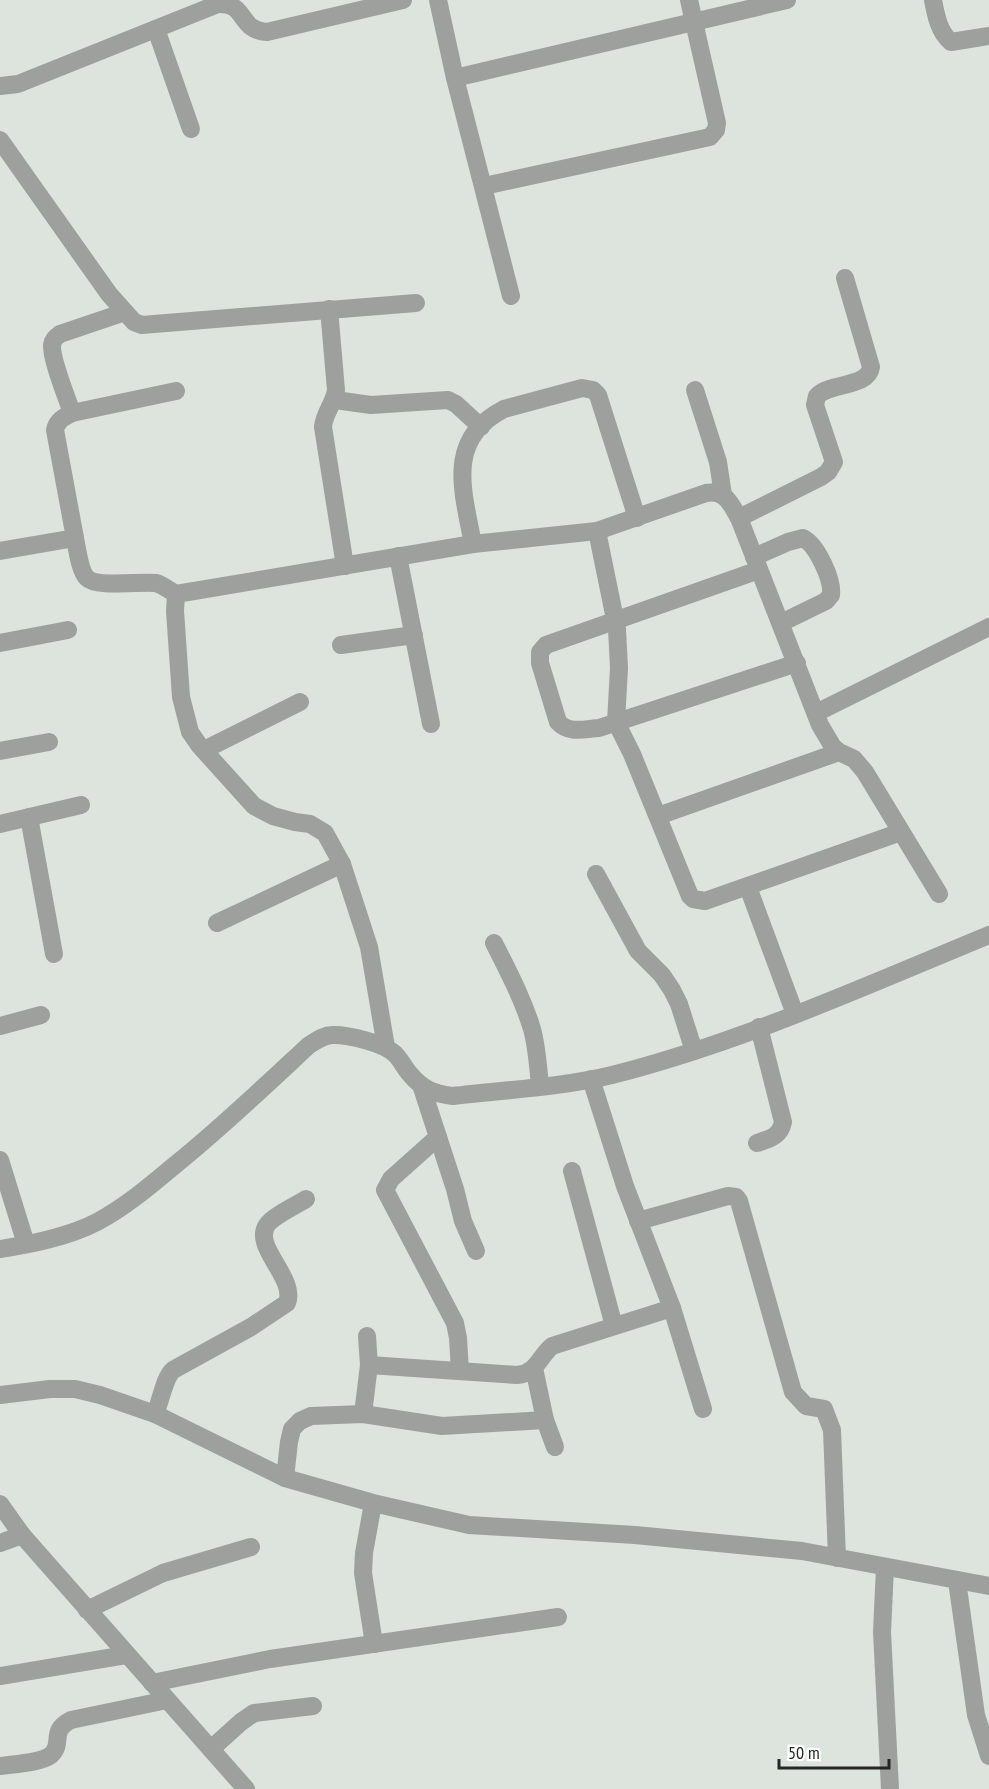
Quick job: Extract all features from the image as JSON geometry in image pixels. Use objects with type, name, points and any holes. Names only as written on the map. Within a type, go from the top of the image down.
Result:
[{"type":"street","points":[[0,86],[18,84],[218,3],[229,3],[236,8],[250,27],[256,31],[267,32],[403,0]]},
{"type":"street","points":[[438,0],[455,78],[511,296]]},
{"type":"street","points":[[484,186],[710,136],[716,130],[717,123],[689,0]]},
{"type":"street","points":[[455,78],[787,0]]},
{"type":"street","points":[[933,0],[940,28],[951,42],[989,36]]},
{"type":"street","points":[[156,29],[191,129]]},
{"type":"street","points":[[0,140],[109,294],[134,322],[142,325],[416,303]]},
{"type":"street","points":[[739,518],[821,477],[828,472],[834,462],[815,405],[817,396],[825,390],[863,379],[870,372],[871,367],[845,278]]},
{"type":"street","points":[[329,309],[336,390],[335,400],[324,418],[323,427],[345,566]]},
{"type":"street","points":[[72,413],[52,347],[54,338],[125,312]]},
{"type":"street","points":[[473,544],[463,488],[465,447],[472,436],[493,414],[504,409],[582,388],[593,390],[598,395],[637,518]]},
{"type":"street","points":[[695,390],[718,462],[723,495],[739,518],[828,740],[839,752],[854,759],[865,772],[939,894]]},
{"type":"street","points":[[176,391],[72,413],[56,424],[55,430],[75,538],[83,570],[90,580],[101,583],[158,584],[176,594],[473,544],[597,531],[706,493],[716,492],[723,495]]},
{"type":"street","points":[[335,400],[371,405],[447,400],[456,404],[481,427]]},
{"type":"street","points":[[597,531],[615,620],[619,668],[616,722],[632,754],[693,899],[705,901],[901,832]]},
{"type":"street","points":[[0,551],[75,538]]},
{"type":"street","points":[[781,623],[826,601],[831,595],[830,580],[812,545],[803,538],[788,542],[757,564],[546,645],[540,652],[540,663],[558,722],[564,728],[571,730],[599,728],[797,663]]},
{"type":"street","points":[[398,556],[431,724]]},
{"type":"street","points":[[176,594],[175,610],[184,714],[190,732],[254,807],[284,819],[310,824],[325,832],[342,864],[369,947],[386,1047]]},
{"type":"street","points":[[816,713],[989,627]]},
{"type":"street","points":[[0,643],[68,630]]},
{"type":"street","points":[[341,645],[414,635]]},
{"type":"street","points":[[204,750],[300,702]]},
{"type":"street","points":[[0,751],[49,742]]},
{"type":"street","points":[[658,816],[839,752]]},
{"type":"street","points":[[0,824],[81,805]]},
{"type":"street","points":[[29,817],[54,954]]},
{"type":"street","points":[[217,923],[342,864]]},
{"type":"street","points":[[596,874],[638,951],[662,975],[672,990],[694,1051]]},
{"type":"street","points":[[748,887],[795,1014]]},
{"type":"street","points":[[0,1249],[79,1230],[133,1200],[197,1147],[308,1046],[321,1037],[333,1035],[386,1047],[398,1057],[421,1086],[431,1093],[453,1096],[591,1079],[694,1051],[795,1014],[989,935]]},
{"type":"street","points":[[494,943],[517,989],[532,1030],[540,1085]]},
{"type":"street","points":[[0,1026],[41,1015]]},
{"type":"street","points":[[757,1143],[778,1134],[783,1122],[759,1027]]},
{"type":"street","points":[[591,1079],[625,1186],[672,1308],[703,1409]]},
{"type":"street","points":[[421,1086],[463,1221],[476,1251]]},
{"type":"street","points":[[438,1137],[391,1179],[385,1190],[455,1323],[460,1371]]},
{"type":"street","points":[[0,1160],[26,1244]]},
{"type":"street","points":[[572,1171],[614,1326]]},
{"type":"street","points":[[638,1221],[728,1196],[736,1197],[739,1201],[793,1392],[806,1406],[824,1409],[832,1430],[837,1558]]},
{"type":"street","points":[[155,1414],[164,1393],[166,1380],[173,1370],[251,1327],[287,1303],[289,1291],[265,1242],[265,1230],[270,1221],[306,1199]]},
{"type":"street","points":[[369,1365],[517,1376],[534,1368],[544,1352],[552,1346],[672,1308]]},
{"type":"street","points":[[363,1414],[369,1365],[367,1336]]},
{"type":"street","points":[[534,1368],[545,1419],[555,1447]]},
{"type":"street","points":[[0,1395],[50,1389],[75,1389],[100,1395],[155,1414],[285,1478],[373,1503],[469,1525],[635,1535],[802,1551],[989,1586]]},
{"type":"street","points":[[285,1478],[292,1430],[300,1421],[311,1416],[363,1414],[442,1426],[545,1419]]},
{"type":"street","points":[[373,1503],[364,1553],[363,1573],[375,1644]]},
{"type":"street","points":[[0,1504],[22,1535],[246,1789]]},
{"type":"street","points":[[0,1543],[22,1535]]},
{"type":"street","points":[[87,1610],[163,1573],[251,1547]]},
{"type":"street","points":[[885,1567],[882,1632],[890,1789]]},
{"type":"street","points":[[957,1581],[976,1714],[989,1756]]},
{"type":"street","points":[[152,1683],[270,1659],[558,1617]]},
{"type":"street","points":[[0,1676],[126,1655]]},
{"type":"street","points":[[0,1766],[44,1759],[52,1754],[56,1747],[58,1731],[70,1720],[167,1700]]},
{"type":"street","points":[[211,1749],[254,1713],[313,1706]]}]
